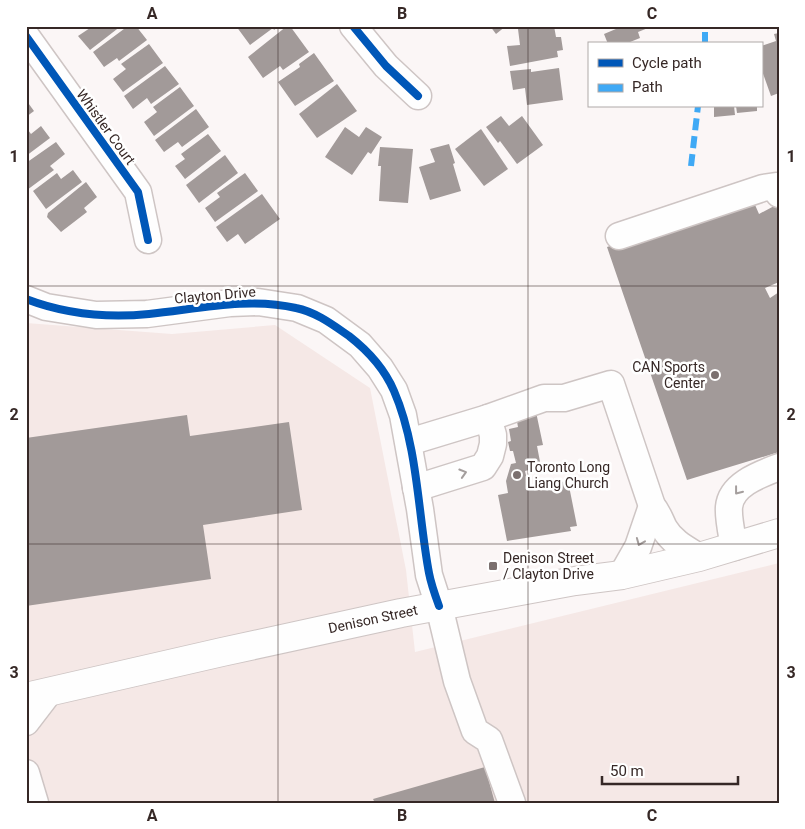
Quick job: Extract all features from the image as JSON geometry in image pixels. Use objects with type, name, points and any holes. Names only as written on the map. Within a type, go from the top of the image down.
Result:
[{"type":"main road","name":"Denison Street","points":[[38,694],[231,650],[438,606],[575,581],[622,575],[699,557],[779,533]]},
{"type":"street","points":[[352,26],[386,66],[418,96]]},
{"type":"street","name":"Whistler Court","points":[[26,36],[138,192],[148,240]]},
{"type":"street","points":[[619,236],[763,188],[776,186],[779,194]]},
{"type":"street","name":"Clayton Drive","points":[[26,299],[46,307],[96,315],[147,314],[230,303],[258,302],[297,308],[326,320],[360,345],[375,362],[394,390],[403,415],[409,442],[429,575],[457,681],[475,731],[489,740],[512,803]]},
{"type":"street","points":[[409,442],[488,418],[544,398],[564,398],[611,384],[652,506],[659,514],[664,528],[674,541],[699,557]]},
{"type":"street","points":[[416,488],[483,467],[490,456],[493,444],[493,434],[488,418]]},
{"type":"street","points":[[734,547],[729,507],[732,499],[739,488],[751,478],[779,467]]},
{"type":"street","points":[[622,575],[638,548],[652,506]]},
{"type":"street","points":[[26,722],[38,694]]},
{"type":"street","points":[[26,773],[35,803]]},
{"type":"shaded area","points":[[26,323],[172,334],[275,325],[370,388],[406,570],[415,652],[779,563],[779,803],[26,803]]},
{"type":"building","points":[[93,26],[121,26],[90,50],[78,36]]},
{"type":"building","points":[[128,26],[136,26],[147,40],[119,61],[117,58],[104,67],[93,52]]},
{"type":"building","points":[[236,26],[279,26],[274,30],[273,28],[250,45]]},
{"type":"building","points":[[287,26],[290,26],[309,52],[283,70],[280,66],[263,78],[248,57]]},
{"type":"building","points":[[490,26],[506,26],[496,34]]},
{"type":"building","points":[[554,26],[556,37],[561,37],[563,50],[557,51],[558,57],[510,66],[507,46],[520,45],[518,29]]},
{"type":"building","points":[[623,26],[653,26],[638,32],[640,38],[630,42],[607,42],[604,34]]},
{"type":"building","points":[[779,33],[779,93],[771,96],[762,71],[762,46],[776,41],[774,34]]},
{"type":"building","points":[[149,44],[163,63],[123,92],[113,79],[126,69],[121,64]]},
{"type":"building","points":[[314,53],[334,81],[295,106],[278,82],[300,67],[299,64]]},
{"type":"building","points":[[165,66],[179,84],[151,104],[147,98],[133,109],[124,96]]},
{"type":"building","points":[[559,68],[563,100],[527,105],[525,88],[513,90],[510,71],[531,69],[531,72]]},
{"type":"building","points":[[337,84],[357,111],[317,138],[299,114]]},
{"type":"building","points":[[180,87],[194,106],[154,136],[144,122],[157,112],[153,107]]},
{"type":"building","points":[[26,100],[34,111],[26,117]]},
{"type":"building","points":[[714,108],[734,108],[735,115],[714,117]]},
{"type":"building","points":[[736,108],[757,108],[757,111],[737,113]]},
{"type":"building","points":[[196,109],[209,127],[182,147],[178,142],[164,152],[155,140]]},
{"type":"building","points":[[501,116],[509,126],[522,116],[543,145],[517,164],[500,141],[498,143],[486,127]]},
{"type":"building","points":[[41,126],[50,138],[26,156],[26,132],[28,130],[31,134]]},
{"type":"building","points":[[345,127],[359,137],[366,127],[382,137],[371,154],[368,152],[352,175],[325,157]]},
{"type":"building","points":[[481,129],[508,169],[484,186],[455,149]]},
{"type":"building","points":[[208,134],[221,151],[185,179],[175,166],[185,159],[181,154]]},
{"type":"building","points":[[56,142],[65,154],[50,166],[54,170],[27,190],[26,163]]},
{"type":"building","points":[[449,144],[461,191],[430,200],[419,167],[435,162],[430,149]]},
{"type":"building","points":[[380,147],[413,149],[408,203],[379,201],[381,166],[378,166]]},
{"type":"building","points":[[225,155],[238,173],[199,203],[186,185]]},
{"type":"building","points":[[73,170],[82,182],[46,209],[33,191],[57,173],[61,179]]},
{"type":"building","points":[[245,173],[258,191],[215,222],[205,208],[220,197],[217,193]]},
{"type":"building","points":[[86,182],[97,197],[84,208],[87,212],[61,232],[47,217],[48,213]]},
{"type":"building","points":[[262,194],[280,219],[245,244],[238,234],[227,242],[216,227]]},
{"type":"building","name":"CAN Sports Center","points":[[752,198],[759,214],[776,205],[779,214],[779,282],[765,288],[770,298],[779,292],[779,452],[687,480],[607,247]]},
{"type":"building","name":"Toronto Long Liang Church","points":[[536,412],[543,445],[537,446],[541,467],[525,471],[529,488],[560,479],[561,482],[568,481],[577,526],[570,527],[571,531],[507,541],[498,495],[508,493],[506,481],[511,464],[516,463],[508,442],[511,441],[509,429],[518,427],[516,416]]},
{"type":"building","points":[[187,415],[190,436],[289,422],[302,510],[203,525],[211,579],[26,606],[26,438]]},
{"type":"building","points":[[485,767],[495,803],[375,803],[373,799]]},
{"type":"marked path","points":[[705,26],[705,42]]},
{"type":"marked path","points":[[691,166],[698,108]]},
{"type":"cycle path","points":[[353,26],[386,66],[418,96]]},
{"type":"cycle path","points":[[26,36],[138,192],[148,240]]},
{"type":"cycle path","points":[[26,299],[56,308],[102,315],[149,314],[241,304],[278,305],[303,310],[324,319],[349,336],[381,368],[394,391],[402,412],[413,457],[429,573],[439,606]]},
{"type":"place","name":"CAN Sports Center","points":[[715,375]]},
{"type":"place","name":"Toronto Long Liang Church","points":[[517,475]]},
{"type":"place","name":"Denison Street / Clayton Drive","points":[[493,566]]}]
